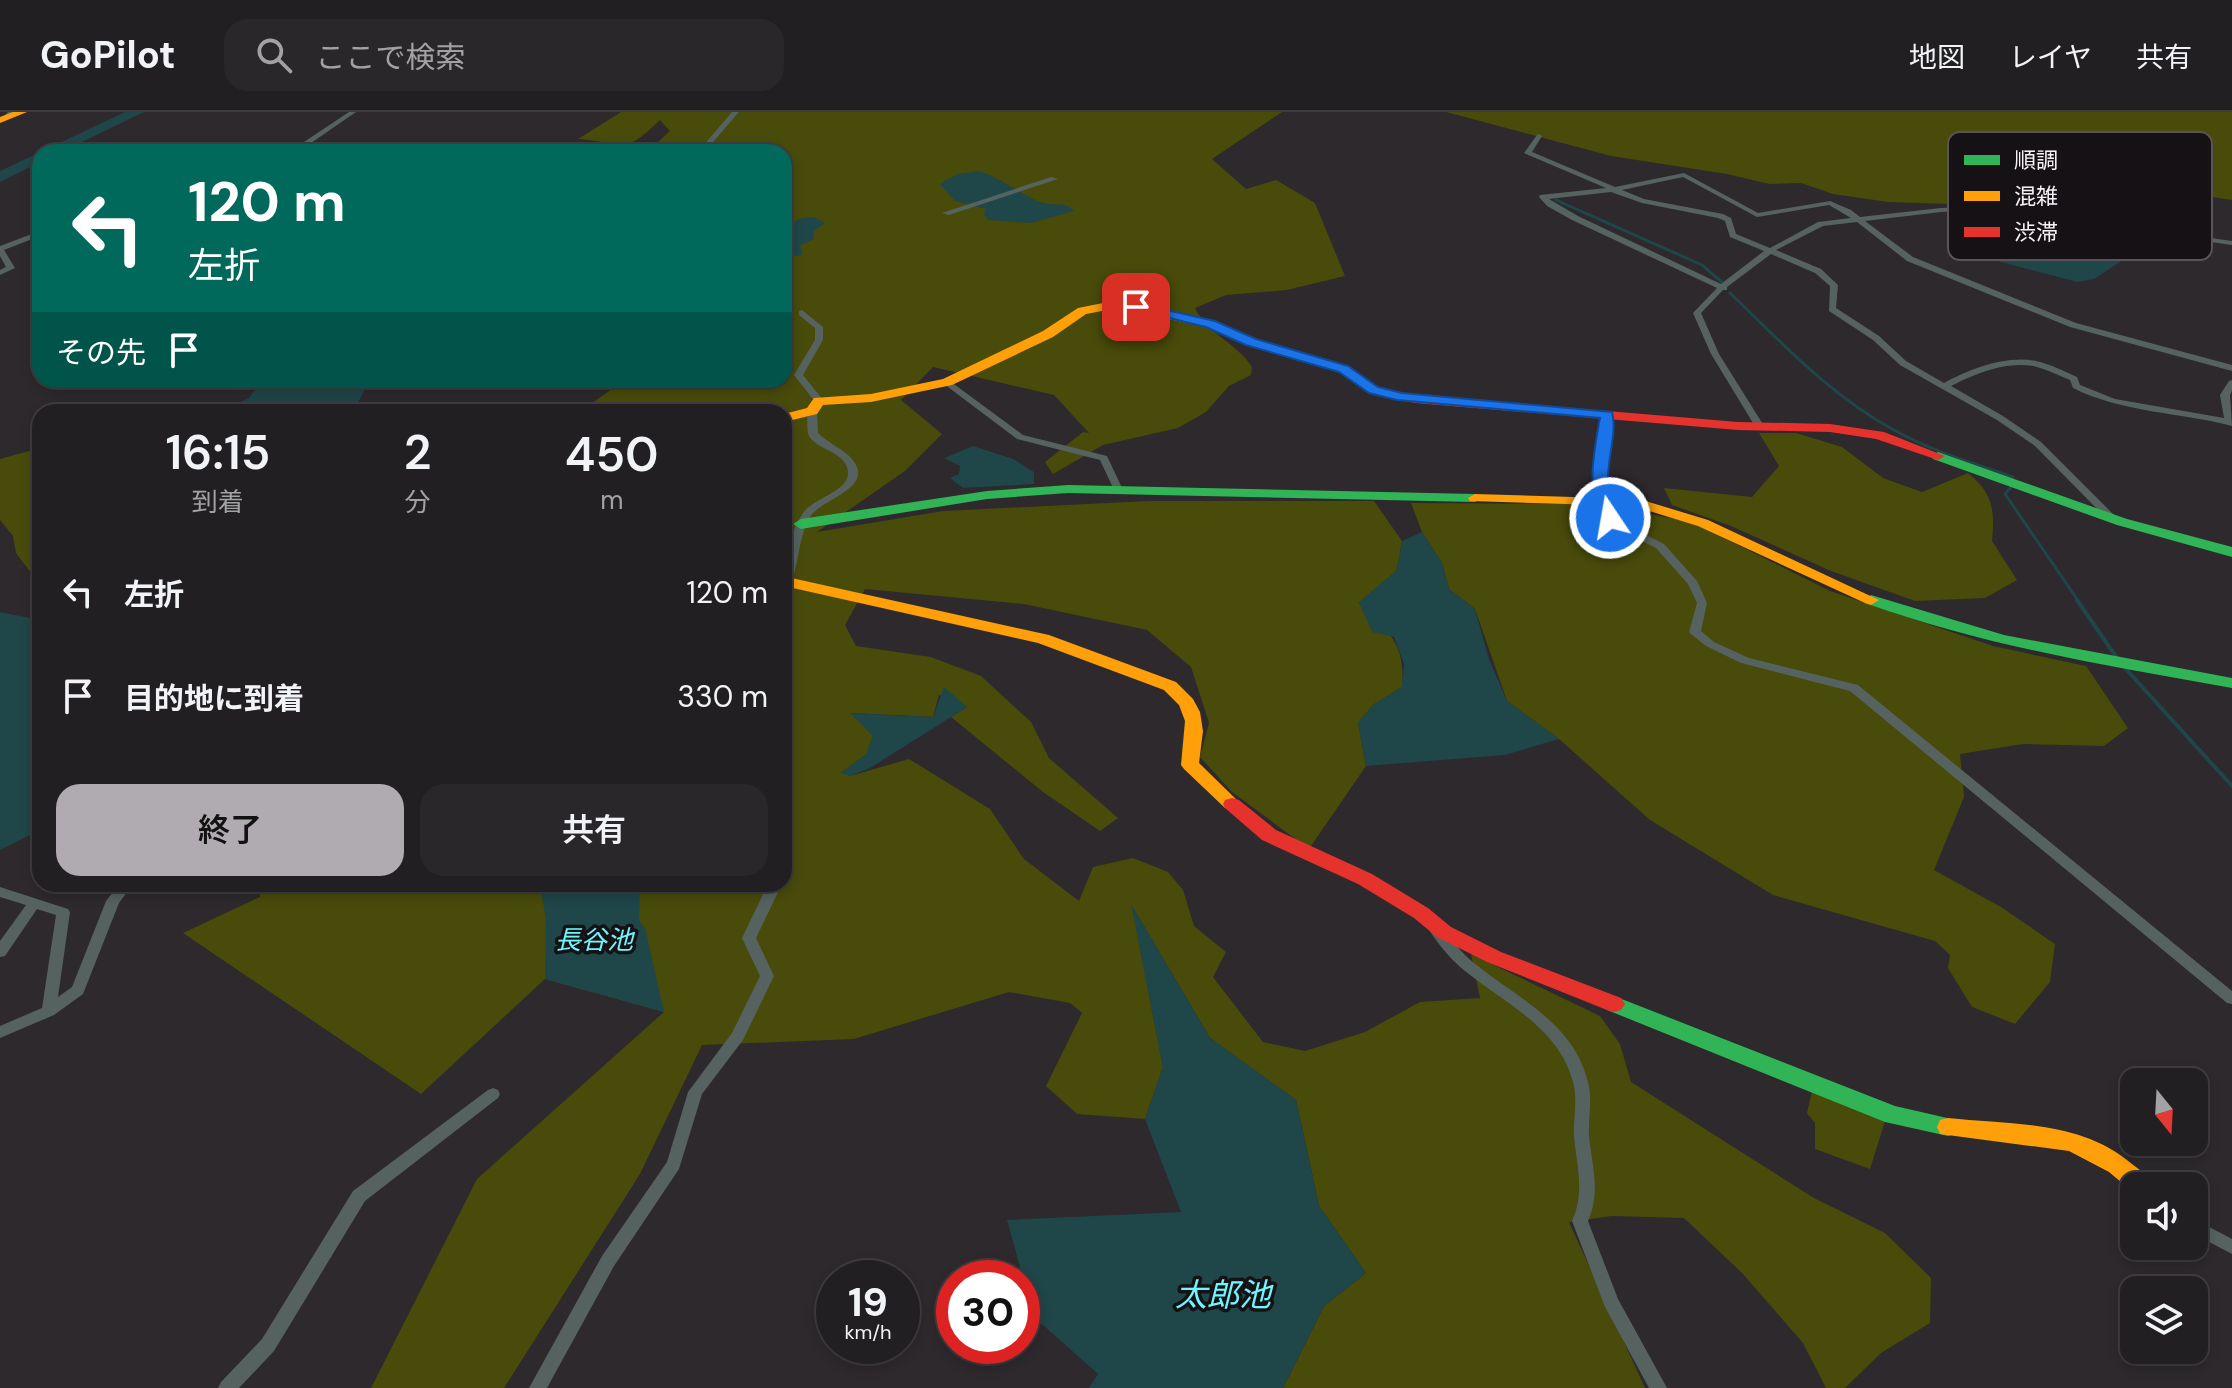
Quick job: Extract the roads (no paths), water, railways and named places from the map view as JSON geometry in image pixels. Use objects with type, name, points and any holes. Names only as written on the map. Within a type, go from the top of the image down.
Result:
[{"type":"street","points":[[305,144],[353,112]]},
{"type":"street","points":[[709,144],[736,112]]},
{"type":"street","points":[[1539,136],[1528,153],[1642,201],[1720,216],[1728,220],[1733,235],[1818,271],[1834,285],[1832,309],[1876,338],[1903,363],[2038,444],[2112,518]]},
{"type":"street","points":[[1724,288],[1575,218],[1543,197],[1611,190],[1684,175],[1757,215],[1830,203],[1859,220],[1910,259],[2073,325],[2232,368]]},
{"type":"street","points":[[946,213],[1054,179]]},
{"type":"street","points":[[1759,426],[1715,354],[1697,313],[1772,250],[1821,224],[1948,211]]},
{"type":"street","points":[[0,273],[11,268],[0,249],[32,236]]},
{"type":"street","points":[[2212,240],[2232,243]]},
{"type":"street","points":[[792,415],[815,406],[947,382],[1048,334],[1087,308],[1118,304],[1210,324],[1251,342],[1344,369],[1373,390],[1402,397],[1607,415],[1830,428],[1879,435],[2112,518],[2232,552]]},
{"type":"street","points":[[792,561],[801,524],[812,508],[839,493],[852,479],[853,468],[846,458],[813,434],[815,406],[798,375],[819,340],[819,327],[802,313]]},
{"type":"street","points":[[1945,386],[1996,365],[2022,360],[2061,373],[2074,379],[2076,386],[2090,395],[2118,404],[2230,422],[2225,395],[2232,383]]},
{"type":"street","points":[[947,382],[1020,437],[1104,458],[1118,490]]},
{"type":"street","points":[[1607,415],[1599,463],[1602,498],[1610,518],[1660,546],[1693,583],[1702,603],[1695,632],[1710,644],[1745,661],[1854,688],[2232,999]]},
{"type":"street","points":[[801,524],[987,495],[1068,489],[1602,498],[1634,502],[1700,519],[1862,598],[1943,625],[2232,683]]},
{"type":"street","points":[[792,586],[1043,639],[1170,686],[1180,692],[1195,713],[1198,733],[1190,765],[1203,780],[1286,846],[1365,879],[1421,913],[1444,932],[1494,957],[1893,1115],[1957,1129],[2063,1135],[2111,1159],[2126,1172]]},
{"type":"street","points":[[0,892],[63,912],[49,1011]]},
{"type":"street","points":[[0,1032],[49,1011],[78,990],[113,901],[120,892]]},
{"type":"street","points":[[538,1388],[608,1261],[674,1164],[695,1092],[738,1036],[767,976],[749,938],[771,892]]},
{"type":"street","points":[[0,952],[34,903]]},
{"type":"street","points":[[1421,913],[1466,965],[1546,1024],[1577,1068],[1584,1101],[1582,1137],[1590,1204],[1580,1221],[1611,1302],[1658,1388]]},
{"type":"street","points":[[227,1388],[268,1345],[359,1196],[493,1094]]},
{"type":"street","points":[[2208,1234],[2232,1247]]},
{"type":"water","points":[[978,171],[1035,200],[1064,205],[1074,211],[1031,223],[988,220],[984,215],[986,209],[955,201],[940,184],[958,174]]},
{"type":"water","points":[[814,217],[825,223],[813,232],[814,239],[800,246],[802,255],[792,256],[792,223]]},
{"type":"water","points":[[1994,260],[2123,260],[2094,279],[2077,282]]},
{"type":"water","points":[[256,388],[365,388],[356,404],[236,404],[249,398]]},
{"type":"water","points":[[973,446],[1013,459],[1034,472],[1034,484],[963,488],[950,478],[959,474],[960,466],[944,458]]},
{"type":"water","points":[[1422,532],[1442,563],[1449,589],[1475,609],[1489,659],[1507,701],[1559,739],[1505,755],[1366,766],[1358,723],[1373,705],[1402,687],[1404,664],[1394,637],[1372,632],[1359,602],[1397,570],[1402,541]]},
{"type":"water","points":[[0,612],[32,618],[32,834],[0,850]]},
{"type":"water","points":[[944,687],[967,707],[870,768],[850,776],[841,773],[866,754],[873,736],[850,713],[933,717]]},
{"type":"water","name":"長谷池","points":[[541,892],[640,892],[639,921],[645,928],[664,1012],[545,979],[546,920]]},
{"type":"water","name":"太郎池","points":[[1131,904],[1210,1038],[1296,1100],[1319,1206],[1366,1273],[1324,1306],[1283,1388],[1089,1388],[1098,1374],[1040,1322],[1040,1260],[1018,1260],[1007,1220],[1181,1212],[1145,1119],[1163,1067]]},
{"type":"waterway","points":[[66,144],[137,112]]},
{"type":"waterway","points":[[0,177],[32,160]]},
{"type":"waterway","points":[[1556,200],[1702,265],[1722,282]]},
{"type":"waterway","points":[[1730,293],[1828,385],[1871,416],[1923,444],[2013,477]]},
{"type":"waterway","points":[[2012,486],[2005,494],[2079,602]]},
{"type":"waterway","points":[[2077,600],[2119,661]]},
{"type":"waterway","points":[[2125,668],[2232,786]]}]
